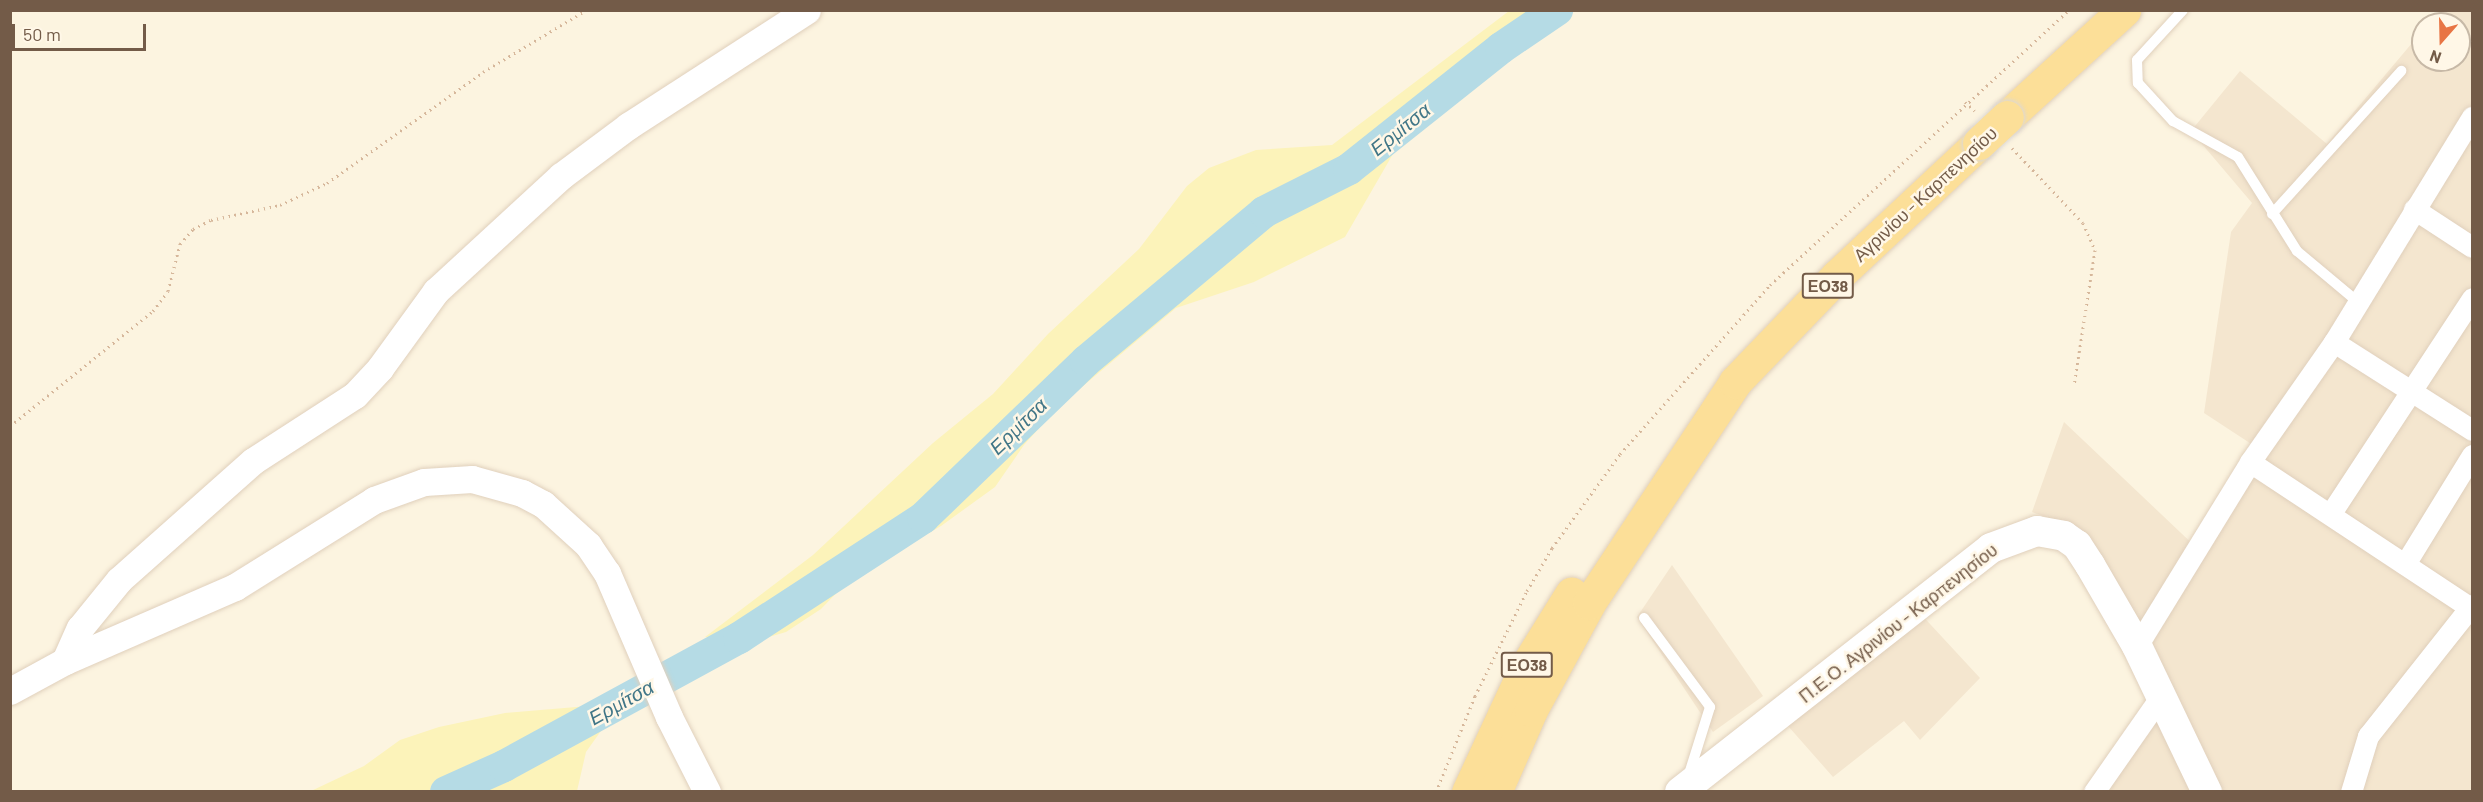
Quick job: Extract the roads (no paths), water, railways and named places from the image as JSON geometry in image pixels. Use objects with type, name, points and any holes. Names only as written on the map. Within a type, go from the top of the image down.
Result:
[{"type":"main road","name":"Αγρινίου - Καρπενησίου","points":[[1489,788],[1589,603],[1735,382],[1838,276],[1993,129],[2124,10]]},
{"type":"main road","name":"Π.Ε.Ο. Αγρινίου - Καρπενησίου","points":[[1685,788],[1991,548],[2025,533],[2050,532],[2076,545],[2137,646],[2207,792]]},
{"type":"street","points":[[65,661],[80,628],[119,580],[253,461],[355,395],[380,368],[436,291],[561,176],[628,126],[807,10]]},
{"type":"street","points":[[2137,646],[2250,462],[2334,342],[2472,117]]},
{"type":"street","points":[[2414,209],[2472,247]]},
{"type":"street","points":[[2331,513],[2472,297]]},
{"type":"street","points":[[2334,342],[2472,429]]},
{"type":"street","points":[[2404,564],[2472,455]]},
{"type":"street","points":[[2250,462],[2331,513],[2472,608],[2367,736],[2351,792]]},
{"type":"street","points":[[10,691],[65,661],[235,587],[374,500],[447,479],[495,484],[543,504],[588,545],[622,607],[669,717],[707,792]]},
{"type":"street","points":[[2094,792],[2161,696]]},
{"type":"lane","points":[[2183,10],[2137,60],[2138,83],[2173,121],[2238,157],[2297,251],[2358,303]]},
{"type":"lane","points":[[2272,214],[2401,71]]},
{"type":"lane","points":[[1644,618],[1710,707],[1685,788]]},
{"type":"waterway","name":"Ερμίτσα","points":[[446,792],[504,766],[739,638],[923,518],[1086,361],[1264,212],[1349,169],[1501,48],[1557,10]]}]
